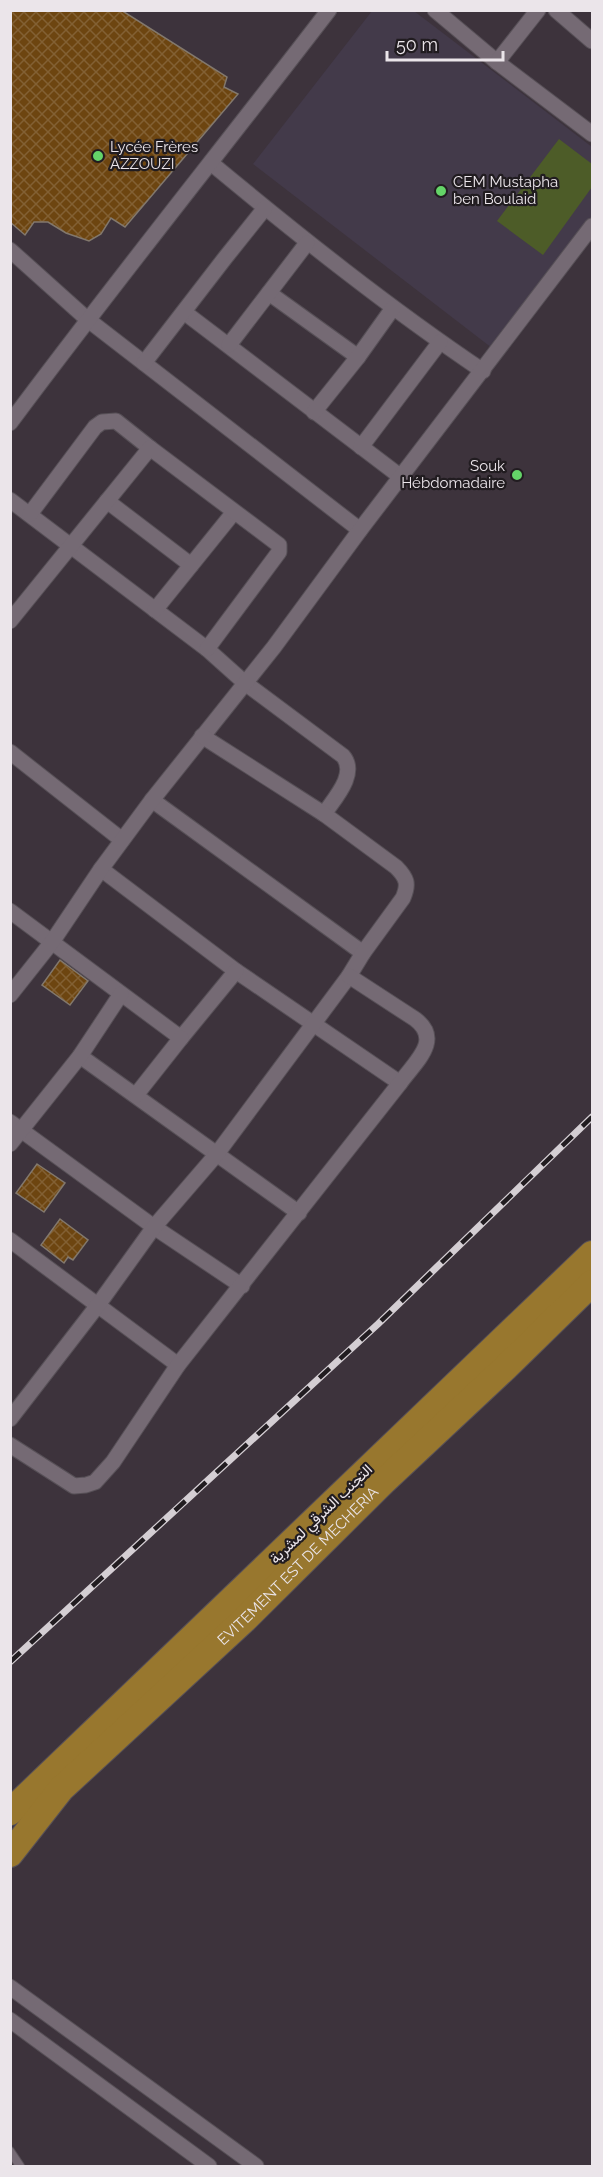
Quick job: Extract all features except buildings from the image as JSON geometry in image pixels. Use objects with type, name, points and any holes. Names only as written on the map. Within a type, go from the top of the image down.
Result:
[{"type":"highway","name":"التجنب الشرقي لمشرية","points":[[10,1812],[592,1254]]},
{"type":"highway","name":"EVITEMENT EST DE MECHERIA","points":[[10,1854],[62,1789],[244,1620],[382,1483],[506,1367],[592,1282]]},
{"type":"street","points":[[10,423],[87,319],[211,164],[329,10]]},
{"type":"street","points":[[497,62],[538,10]]},
{"type":"street","points":[[556,10],[592,41]]},
{"type":"street","points":[[435,11],[497,62],[592,134]]},
{"type":"street","points":[[211,164],[307,243],[440,342],[483,370]]},
{"type":"street","points":[[144,363],[265,208]]},
{"type":"street","points":[[10,996],[52,942],[101,868],[152,800],[274,647],[360,530],[592,227]]},
{"type":"street","points":[[229,345],[307,243]]},
{"type":"street","points":[[10,250],[87,319],[360,530]]},
{"type":"street","points":[[269,293],[358,357]]},
{"type":"street","points":[[314,412],[393,308]]},
{"type":"street","points":[[184,312],[401,477]]},
{"type":"street","points":[[361,447],[440,342]]},
{"type":"street","points":[[30,514],[95,427],[102,422],[116,421],[279,545],[280,548],[207,649]]},
{"type":"street","points":[[10,621],[150,448]]},
{"type":"street","points":[[10,500],[207,649],[245,683],[331,745],[347,760],[349,766],[346,780],[324,814]]},
{"type":"street","points":[[107,501],[191,565]]},
{"type":"street","points":[[155,610],[234,512]]},
{"type":"street","points":[[10,1419],[98,1305],[154,1227],[216,1155],[349,976],[403,898],[407,882],[405,876],[396,867],[324,814],[202,736]]},
{"type":"street","points":[[10,752],[122,840]]},
{"type":"street","points":[[152,800],[363,953]]},
{"type":"street","points":[[101,868],[236,971],[400,1083]]},
{"type":"street","points":[[10,910],[181,1038]]},
{"type":"street","points":[[136,1095],[236,971]]},
{"type":"street","points":[[10,1445],[75,1486],[95,1482],[113,1462],[178,1365],[242,1286],[424,1050],[428,1032],[423,1025],[349,976]]},
{"type":"street","points":[[10,1144],[15,1126],[80,1056],[121,994]]},
{"type":"street","points":[[80,1056],[299,1213]]},
{"type":"street","points":[[15,1126],[154,1227],[242,1286]]},
{"type":"street","points":[[10,1260],[16,1243],[178,1365]]},
{"type":"street","points":[[10,1987],[256,2166]]},
{"type":"street","points":[[10,2020],[208,2166]]},
{"type":"lane","points":[[10,2151],[20,2166]]},
{"type":"shaded area","name":"CEM Mustapha ben Boulaid","points":[[372,11],[414,11],[592,147],[592,218],[492,348],[253,164]]},
{"type":"green space","points":[[559,139],[592,164],[592,187],[543,255],[497,221]]},
{"type":"railway","points":[[10,1662],[378,1324],[592,1117]]},
{"type":"place","name":"Lycée Frères AZZOUZI","points":[[98,156]]},
{"type":"place","name":"CEM Mustapha ben Boulaid","points":[[441,191]]},
{"type":"place","name":"Souk Hébdomadaire","points":[[517,475]]}]
